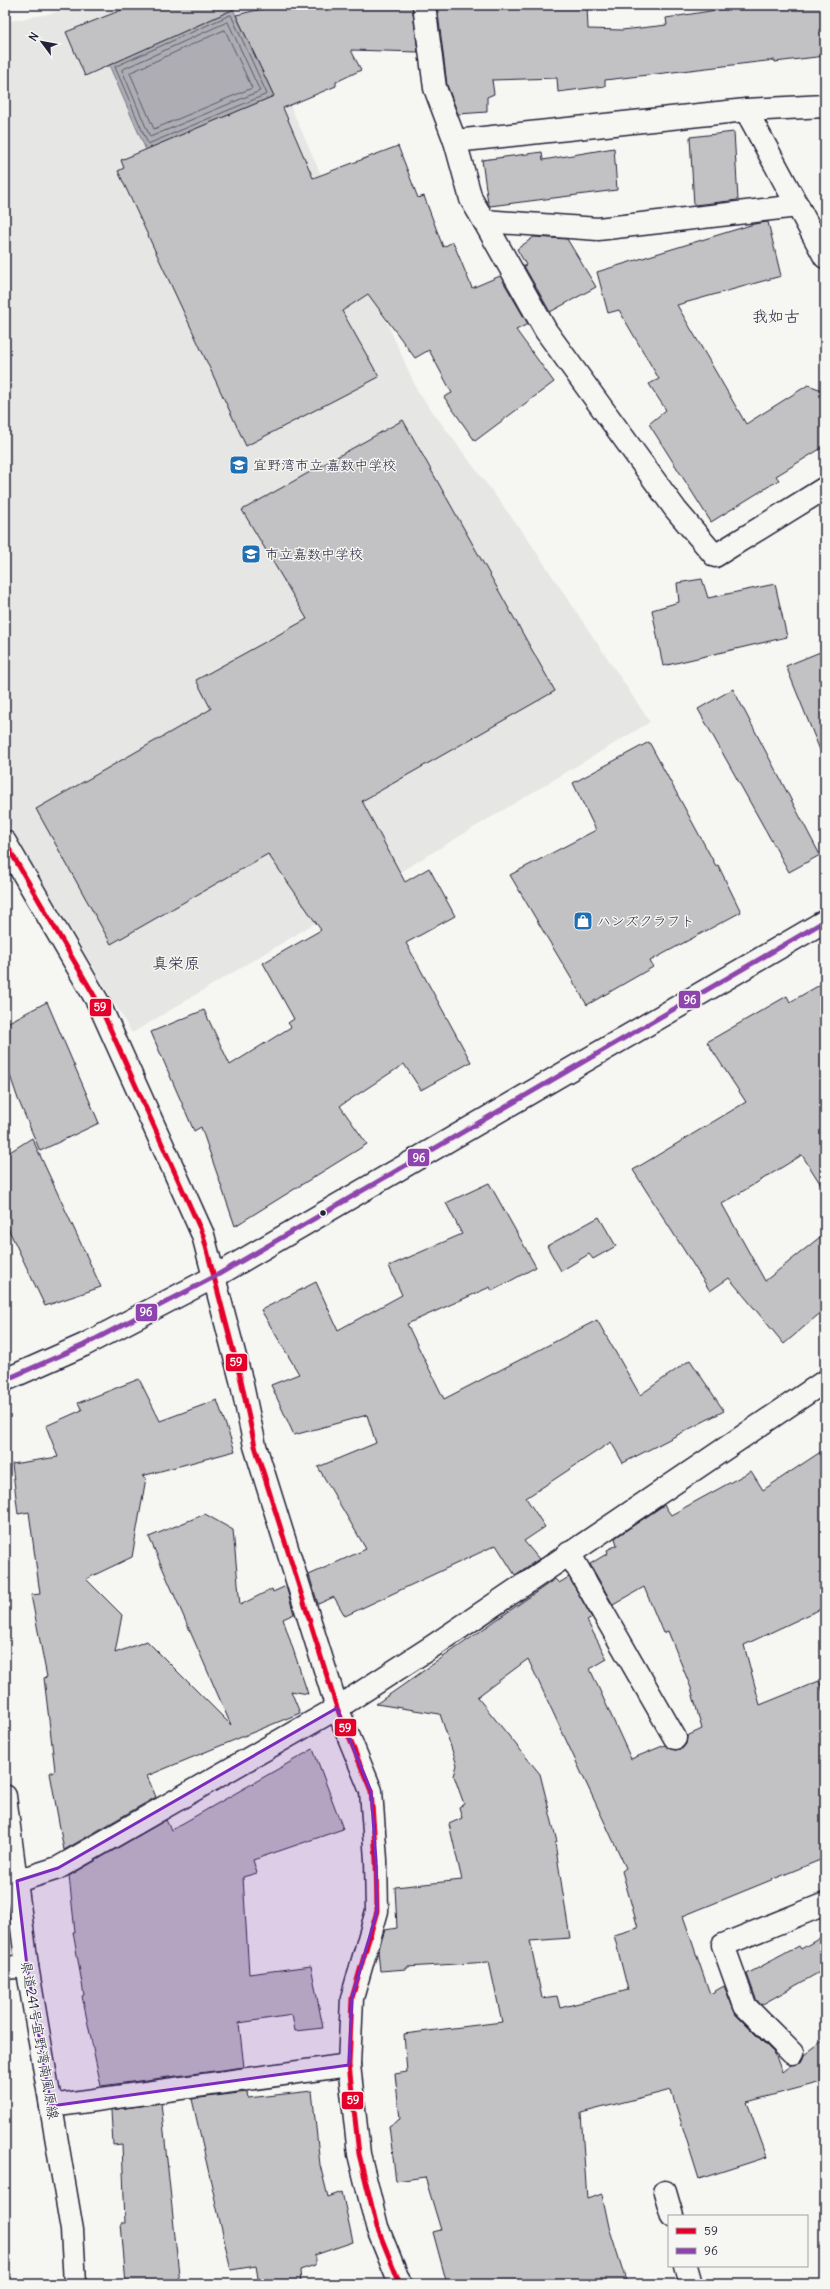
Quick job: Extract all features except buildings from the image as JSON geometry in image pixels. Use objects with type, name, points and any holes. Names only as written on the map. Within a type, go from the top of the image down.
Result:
[{"type":"street","points":[[424,5],[435,88],[454,141],[471,199],[546,330],[676,510],[715,556],[825,488]]},
{"type":"street","points":[[454,141],[746,110],[825,106]]},
{"type":"street","points":[[746,110],[825,257]]},
{"type":"street","points":[[484,221],[598,229],[798,206]]},
{"type":"street","points":[[5,842],[99,1004],[203,1235],[241,1380],[256,1446],[337,1708],[371,1791],[376,1860],[377,1911],[352,1998],[349,2065],[358,2154],[377,2227],[400,2284]]},
{"type":"street","points":[[5,1380],[84,1345],[214,1277],[825,921]]},
{"type":"street","points":[[17,1881],[58,1868],[337,1708],[433,1646],[825,1381]]},
{"type":"street","points":[[569,1553],[675,1738]]},
{"type":"street","name":"県道241号宜野湾南風原線","points":[[5,1796],[27,1966],[72,2230],[75,2284]]},
{"type":"street","points":[[792,2052],[745,2006],[723,1945],[825,1904]]},
{"type":"street","points":[[5,1968],[27,1966]]},
{"type":"street","points":[[51,2106],[349,2065]]},
{"type":"street","points":[[665,2192],[672,2215]]},
{"type":"street","points":[[686,2267],[691,2284]]},
{"type":"highlighted area","points":[[337,1708],[371,1791],[376,1860],[377,1911],[352,1998],[349,2065],[51,2106],[27,1966],[17,1881],[58,1868]]},
{"type":"shaded area","name":"宜野湾市立 嘉数中学校","points":[[96,5],[250,5],[256,29],[418,392],[527,538],[650,722],[132,1033],[5,818],[5,22]]},
{"type":"water","points":[[233,9],[274,96],[146,150],[109,65]]},
{"type":"transit line","name":"59","points":[[5,842],[99,1004],[203,1235],[241,1380],[255,1446],[337,1708],[371,1791],[376,1860],[377,1911],[352,1998],[349,2065],[359,2154],[377,2227],[400,2284]]},
{"type":"transit line","name":"96","points":[[5,1380],[84,1345],[214,1277],[825,921]]},
{"type":"place","name":"宜野湾市立 嘉数中学校","points":[[239,465]]},
{"type":"place","name":"市立嘉数中学校","points":[[251,554]]},
{"type":"place","name":"ハンズクラフト","points":[[583,921]]},
{"type":"district","name":"我如古","points":[[776,316]]},
{"type":"district","name":"真栄原","points":[[176,963]]}]
